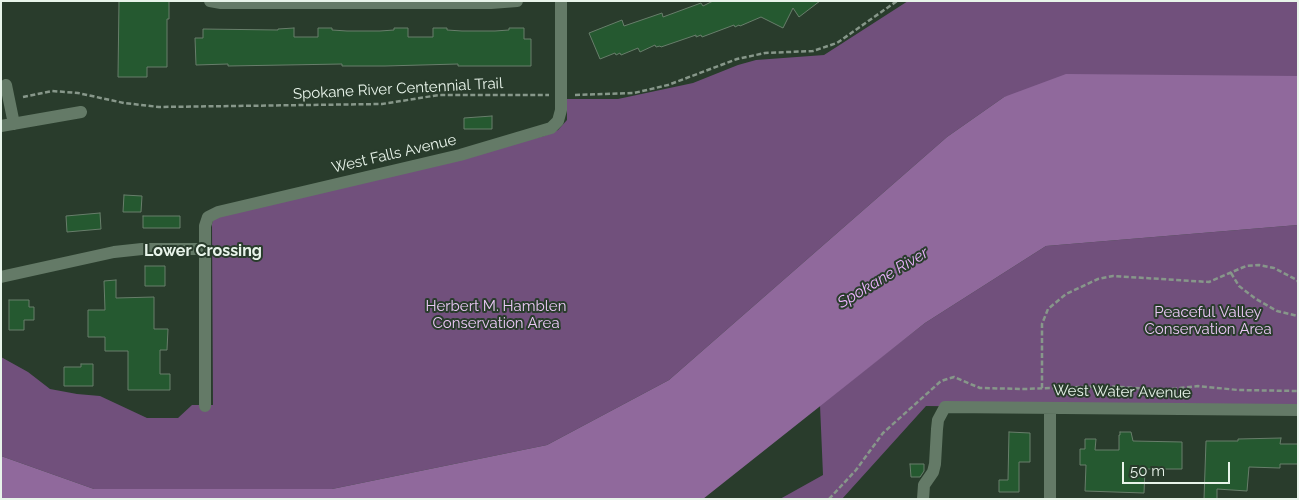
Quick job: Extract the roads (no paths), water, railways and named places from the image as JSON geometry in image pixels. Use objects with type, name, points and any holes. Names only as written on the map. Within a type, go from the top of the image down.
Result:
[{"type":"street","points":[[210,1],[221,3],[491,3],[517,1]]},
{"type":"street","name":"West Falls Avenue","points":[[205,249],[205,224],[208,218],[218,212],[460,155],[551,128],[558,121],[560,114],[561,1]]},
{"type":"street","points":[[6,85],[9,100],[7,125],[81,112]]},
{"type":"street","points":[[1,277],[114,252],[142,249],[205,249],[205,406]]},
{"type":"street","name":"West Water Avenue","points":[[923,499],[924,485],[934,472],[936,430],[938,420],[945,406],[1298,410]]},
{"type":"street","points":[[1050,408],[1050,499]]},
{"type":"water","name":"Spokane River","points":[[1066,74],[1298,76],[1298,225],[1046,246],[925,323],[703,499],[1,499],[1,456],[94,489],[332,489],[547,445],[669,380],[947,137],[1004,97]]},
{"type":"district","name":"Lower Crossing","points":[[203,251]]},
{"type":"park label","name":"Herbert M. Hamblen Conservation Area","points":[[496,314]]},
{"type":"park label","name":"Peaceful Valley Conservation Area","points":[[1208,320]]}]
